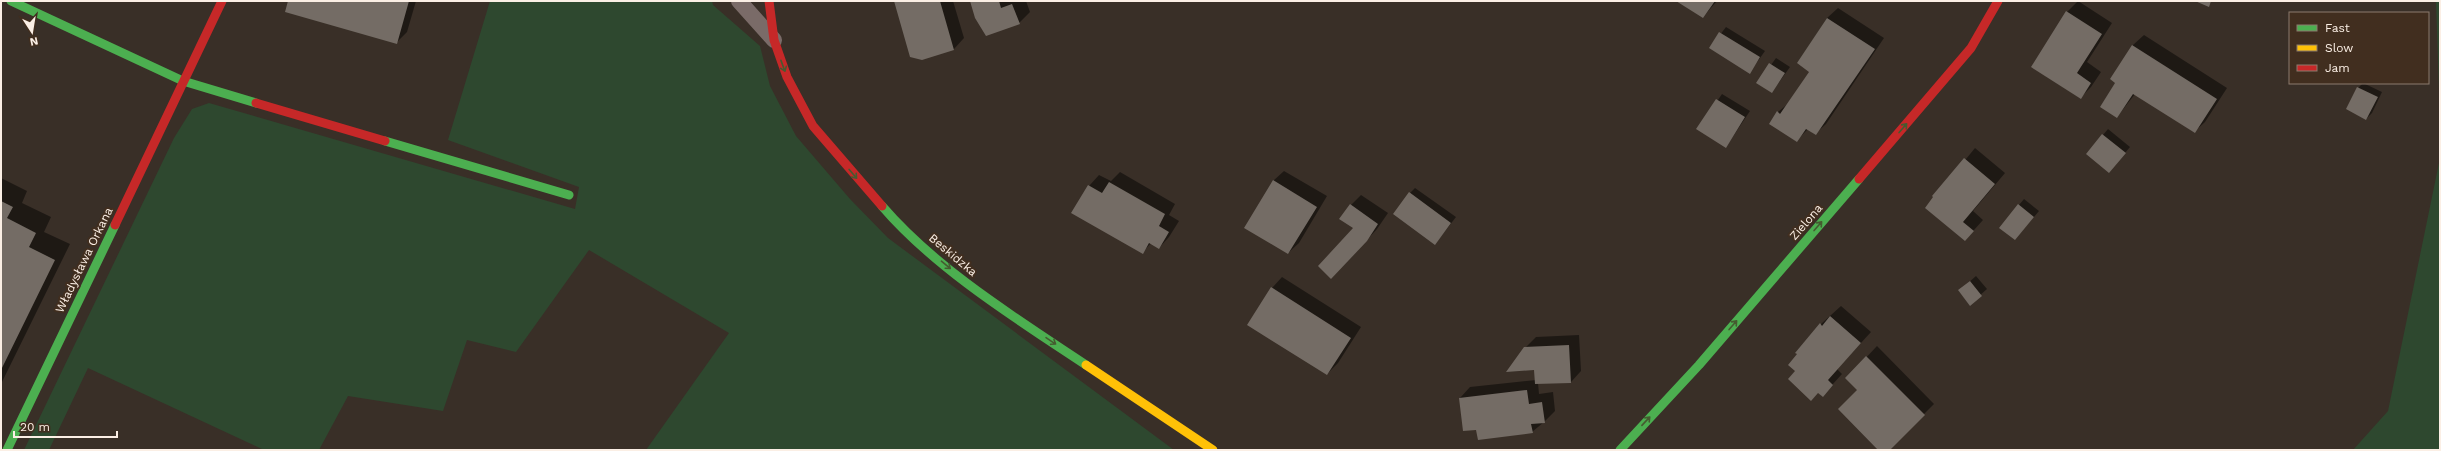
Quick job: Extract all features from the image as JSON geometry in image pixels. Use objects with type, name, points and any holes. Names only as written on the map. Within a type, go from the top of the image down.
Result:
[{"type":"street","points":[[11,1],[145,65],[183,81],[569,194]]},
{"type":"street","name":"Władysława Orkana","points":[[6,450],[222,1]]},
{"type":"street","name":"Beskidzka","points":[[769,1],[774,40],[787,77],[813,126],[899,226],[985,297],[1213,450]]},
{"type":"street","name":"Zielona","points":[[1620,450],[1699,365],[1971,48],[1998,1]]},
{"type":"lane","points":[[739,1],[739,4],[757,19],[774,40]]},
{"type":"green space","points":[[490,1],[712,1],[713,5],[760,46],[770,86],[796,136],[850,199],[888,238],[1174,450],[646,450],[729,333],[589,250],[516,352],[467,340],[443,411],[348,396],[319,450],[264,450],[88,368],[49,450],[24,450],[174,138],[192,109],[209,103],[575,209],[579,187],[448,140]]},
{"type":"green space","points":[[2436,1],[2440,1],[2440,119]]},
{"type":"green space","points":[[2440,158],[2440,450],[2353,450],[2388,411]]},
{"type":"building","points":[[288,1],[409,1],[397,44],[285,12]]},
{"type":"building","points":[[894,1],[940,1],[954,50],[922,60],[910,57]]},
{"type":"building","points":[[970,1],[999,1],[1001,8],[1012,4],[1020,24],[986,36],[975,18]]},
{"type":"building","points":[[1676,1],[1715,1],[1703,18]]},
{"type":"building","points":[[2195,1],[2211,1],[2209,7]]},
{"type":"building","points":[[2066,11],[2102,34],[2077,73],[2091,83],[2081,99],[2031,67]]},
{"type":"building","points":[[1827,18],[1875,49],[1816,135],[1806,129],[1797,142],[1769,124],[1777,111],[1780,114],[1809,72],[1797,63]]},
{"type":"building","points":[[1719,32],[1760,57],[1750,74],[1709,48]]},
{"type":"building","points":[[2132,45],[2217,99],[2195,133],[2133,94],[2117,118],[2100,107],[2115,83],[2110,79]]},
{"type":"building","points":[[1769,63],[1785,73],[1772,93],[1756,83]]},
{"type":"building","points":[[2357,87],[2378,97],[2366,120],[2346,109]]},
{"type":"building","points":[[1716,99],[1745,117],[1726,148],[1696,129]]},
{"type":"building","points":[[2102,134],[2126,153],[2109,173],[2086,154]]},
{"type":"building","points":[[1964,158],[1995,184],[1963,222],[1974,231],[1965,241],[1925,208],[1933,197],[1932,196]]},
{"type":"building","points":[[1273,180],[1317,207],[1288,254],[1244,228]]},
{"type":"building","points":[[1109,182],[1165,214],[1159,226],[1169,232],[1159,249],[1149,243],[1143,254],[1071,213],[1088,185],[1102,193]]},
{"type":"building","points":[[1409,192],[1451,223],[1435,245],[1393,214]]},
{"type":"building","points":[[1,201],[13,207],[7,218],[36,233],[29,247],[55,260],[1,370]]},
{"type":"building","points":[[1350,204],[1378,224],[1367,241],[1331,279],[1318,266],[1353,228],[1339,219]]},
{"type":"building","points":[[2018,204],[2034,217],[2015,240],[1999,228]]},
{"type":"building","points":[[1970,281],[1982,296],[1970,306],[1958,290]]},
{"type":"building","points":[[1271,287],[1351,338],[1327,375],[1247,325]]},
{"type":"building","points":[[1830,316],[1861,343],[1828,380],[1833,385],[1823,397],[1818,393],[1811,401],[1788,379],[1795,371],[1788,365],[1797,354],[1795,353],[1820,323],[1822,326]]},
{"type":"building","points":[[1569,345],[1571,383],[1535,384],[1534,370],[1506,372],[1524,347]]},
{"type":"building","points":[[1866,356],[1925,415],[1890,450],[1878,450],[1838,409],[1857,390],[1845,378]]},
{"type":"building","points":[[1527,390],[1529,404],[1542,402],[1545,423],[1531,424],[1533,433],[1478,440],[1476,430],[1463,431],[1459,398]]},
{"type":"traffic: fast","points":[[11,1],[183,81],[256,103]]},
{"type":"traffic: fast","points":[[385,141],[569,195]]},
{"type":"traffic: fast","points":[[1620,450],[1699,365],[1859,179]]},
{"type":"traffic: fast","points":[[882,206],[903,229],[952,272],[1005,311],[1086,365]]},
{"type":"traffic: fast","points":[[7,450],[115,225]]},
{"type":"traffic: slow","points":[[1086,365],[1213,450]]},
{"type":"traffic: jam","points":[[115,225],[222,1]]},
{"type":"traffic: jam","points":[[769,1],[774,40],[787,77],[813,126],[882,206]]},
{"type":"traffic: jam","points":[[1859,179],[1971,48],[1998,1]]},
{"type":"traffic: jam","points":[[256,103],[385,141]]}]
